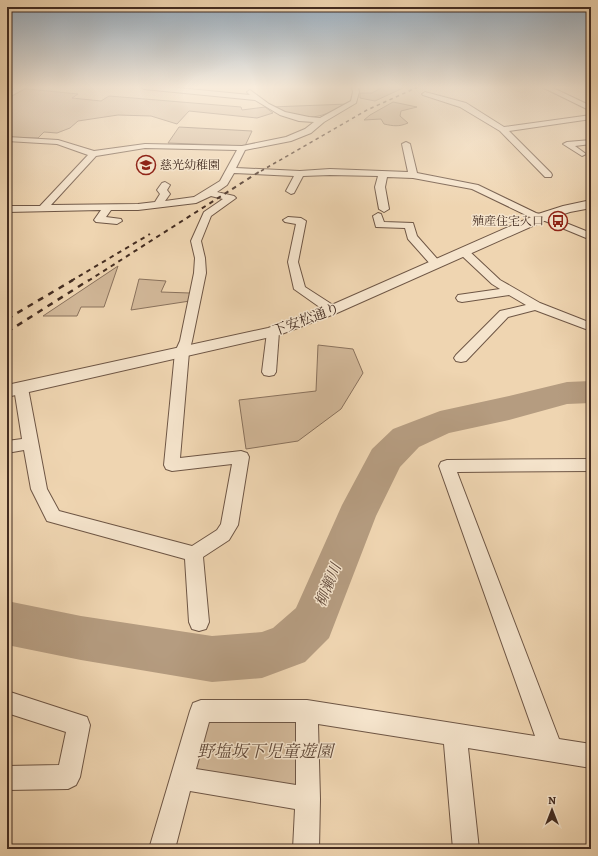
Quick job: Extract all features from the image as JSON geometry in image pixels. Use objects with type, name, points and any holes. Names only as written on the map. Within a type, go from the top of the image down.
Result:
[{"type":"street","points":[[7,139],[33,143],[58,142],[94,154],[145,146],[242,148],[288,139],[308,131],[313,127]]},
{"type":"street","points":[[500,127],[548,175]]},
{"type":"street","points":[[503,129],[518,127]]},
{"type":"street","points":[[582,154],[566,144],[591,142]]},
{"type":"street","points":[[406,144],[413,175]]},
{"type":"street","points":[[7,209],[108,208],[158,205],[196,200],[224,183],[242,148]]},
{"type":"street","points":[[42,209],[94,154]]},
{"type":"street","points":[[231,170],[300,174],[330,172],[413,175],[475,187],[533,215],[542,217],[591,237]]},
{"type":"street","points":[[291,191],[300,174]]},
{"type":"street","points":[[383,174],[380,187],[380,225],[409,225],[412,237],[436,264]]},
{"type":"street","points":[[158,205],[165,194],[162,190],[165,185]]},
{"type":"street","points":[[14,389],[31,444],[39,489],[53,516],[194,554],[223,535],[229,526],[241,457],[172,465],[182,352],[186,341],[200,273],[200,258],[196,241],[207,214],[231,198],[210,192]]},
{"type":"street","name":"下安松通り","points":[[14,389],[273,332],[332,310],[542,217],[591,204]]},
{"type":"street","points":[[108,208],[99,220],[117,221]]},
{"type":"street","points":[[288,220],[301,221],[293,262],[300,289],[332,310]]},
{"type":"street","points":[[464,252],[496,282],[536,306],[591,327]]},
{"type":"street","points":[[462,298],[512,291]]},
{"type":"street","points":[[461,358],[504,314],[536,306]]},
{"type":"street","points":[[269,372],[273,332]]},
{"type":"street","points":[[7,447],[31,444]]},
{"type":"street","points":[[552,751],[447,466],[591,466]]},
{"type":"street","points":[[194,554],[200,622]]},
{"type":"street","points":[[7,702],[79,725],[68,777],[7,778]]},
{"type":"street","points":[[162,849],[201,711],[307,711],[591,756]]},
{"type":"street","points":[[306,849],[308,799],[307,711]]},
{"type":"street","points":[[455,735],[466,849]]},
{"type":"street","points":[[182,778],[308,799]]},
{"type":"green space","points":[[7,127],[71,127],[57,133],[44,132],[38,138],[7,137]]},
{"type":"green space","points":[[179,127],[252,131],[245,146],[168,143]]},
{"type":"green space","points":[[118,266],[104,307],[81,307],[77,316],[43,316]]},
{"type":"green space","points":[[139,279],[166,281],[161,292],[190,293],[190,301],[131,310]]},
{"type":"green space","points":[[318,345],[353,349],[363,373],[341,409],[298,441],[246,449],[239,400],[316,391]]},
{"type":"green space","name":"野塩坂下児童遊園","points":[[201,711],[307,711],[308,799],[182,778]]},
{"type":"waterway","name":"柳瀬川","points":[[7,623],[81,638],[212,659],[262,655],[288,646],[313,623],[356,516],[385,459],[406,438],[440,423],[509,408],[567,393],[591,392]]},
{"type":"railway","points":[[261,171],[338,127]]},
{"type":"railway","points":[[88,281],[262,170]]},
{"type":"railway","points":[[71,281],[150,234]]},
{"type":"railway","points":[[7,319],[73,280]]},
{"type":"railway","points":[[7,332],[89,280]]},
{"type":"place","name":"慈光幼稚園","points":[[146,165]]},
{"type":"place","name":"殖産住宅入口","points":[[558,221]]}]
